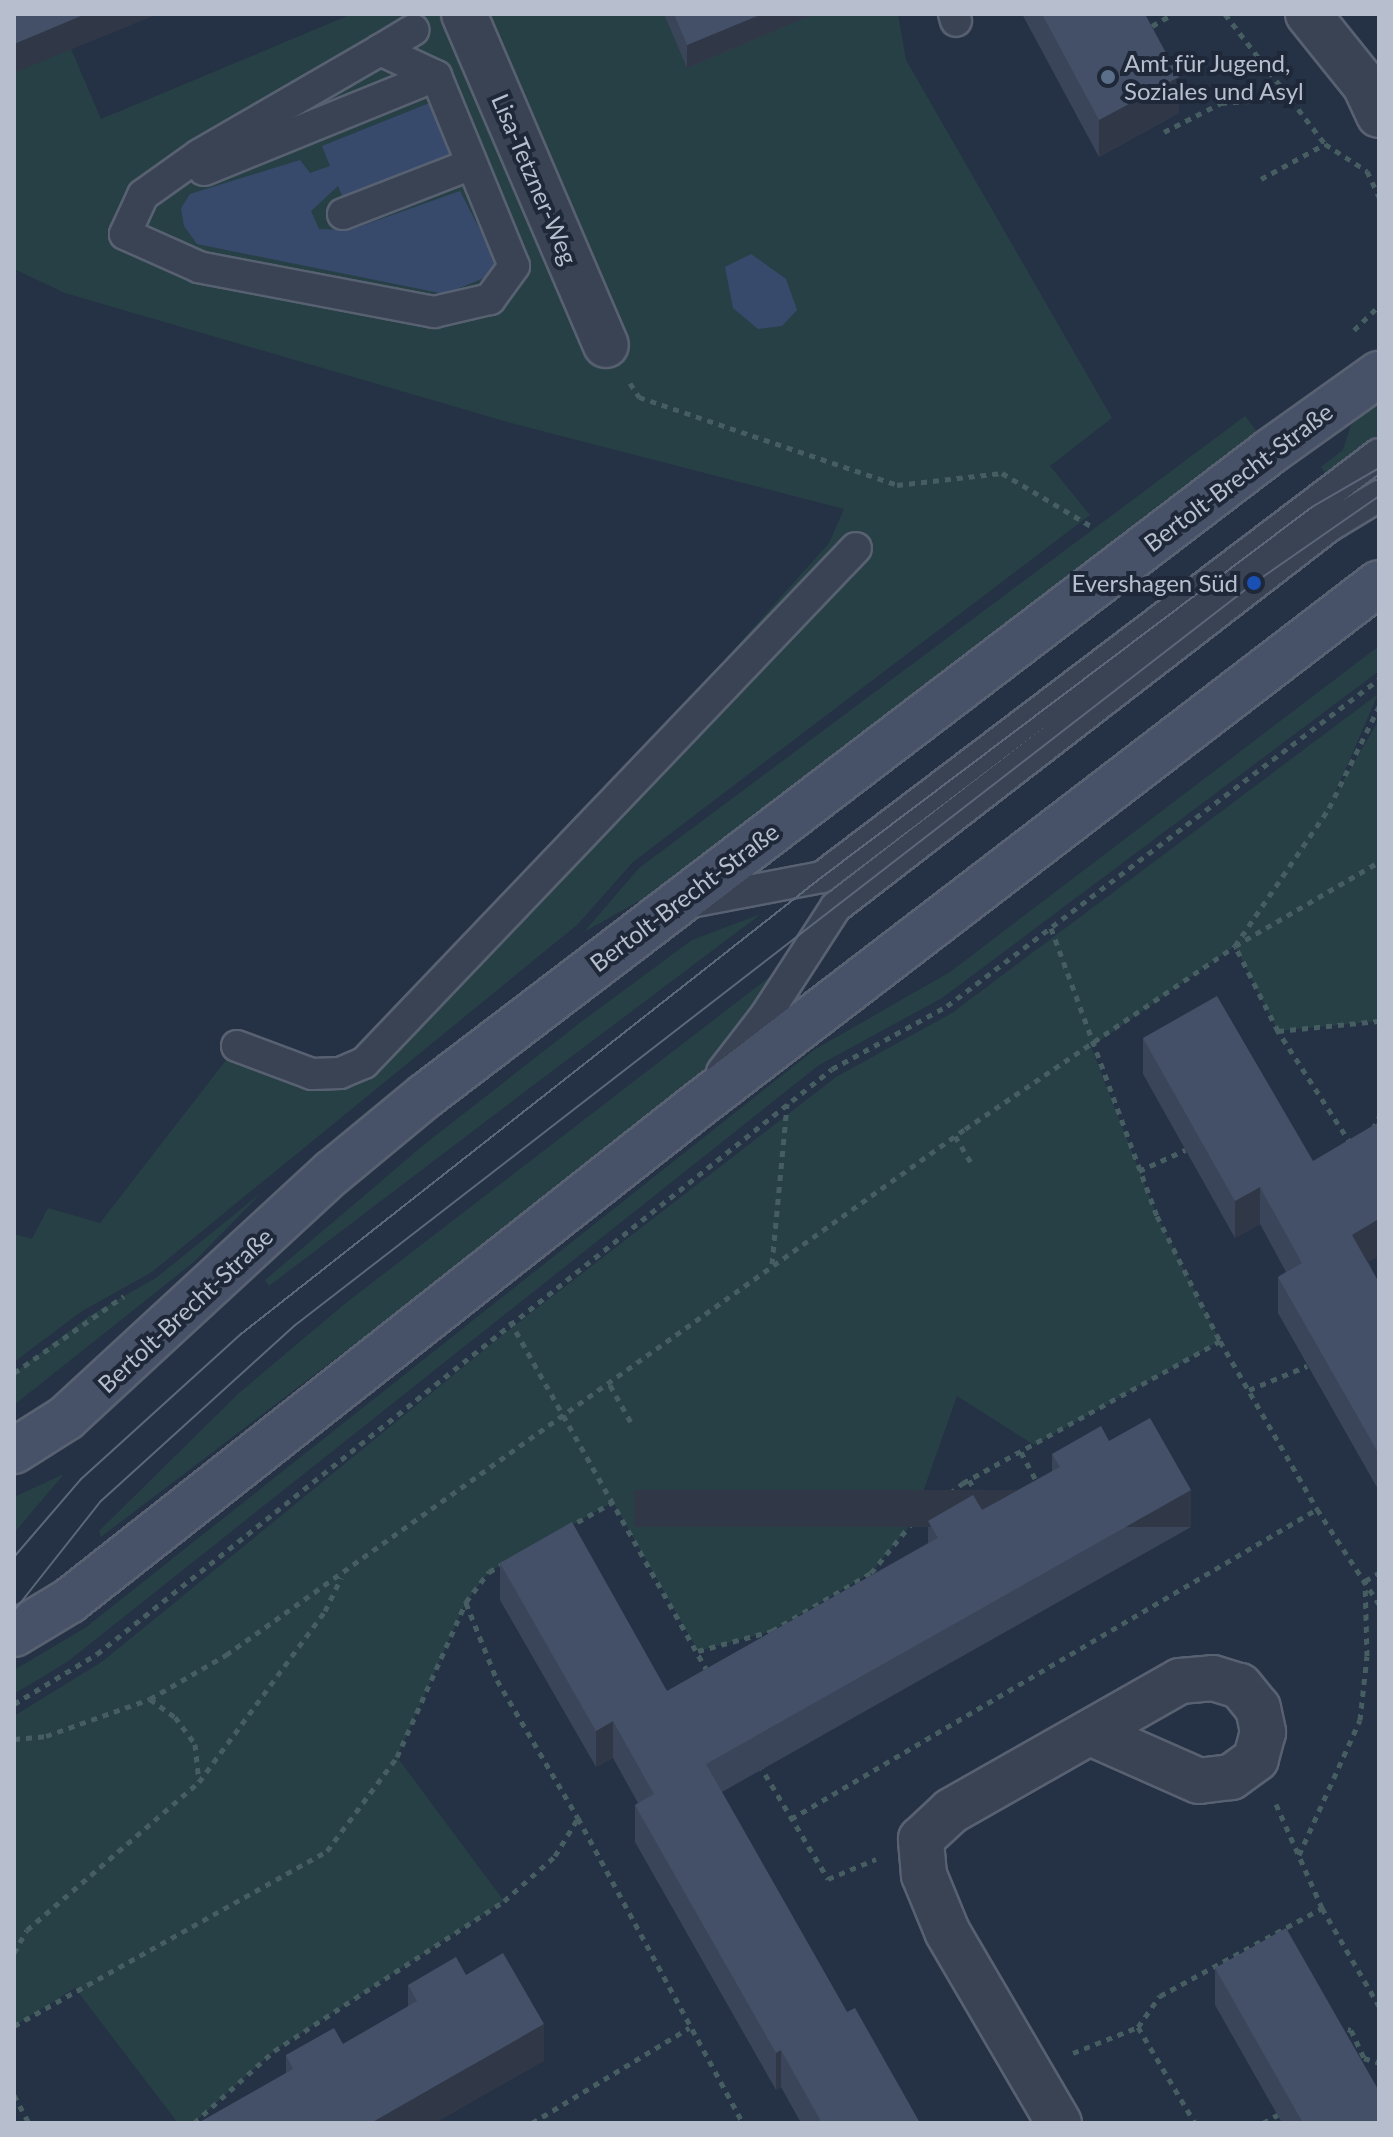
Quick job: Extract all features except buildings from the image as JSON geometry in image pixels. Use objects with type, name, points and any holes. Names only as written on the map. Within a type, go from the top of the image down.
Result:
[{"type":"main road","name":"Bertolt-Brecht-Straße","points":[[14,1451],[78,1408],[333,1172],[413,1105],[673,905],[1379,374]]},
{"type":"main road","points":[[14,1634],[69,1601],[693,1109],[1377,586]]},
{"type":"street","name":"Lisa-Tetzner-Weg","points":[[464,14],[606,345]]},
{"type":"street","points":[[1308,14],[1374,96]]},
{"type":"street","points":[[1059,2123],[947,1931],[924,1875],[921,1839],[951,1811],[1180,1681],[1213,1678],[1240,1686],[1258,1708],[1263,1732],[1256,1759],[1231,1777],[1199,1781],[1090,1733]]},
{"type":"lane","points":[[380,50],[436,76],[514,266],[490,299],[434,312],[199,267],[125,234],[143,195],[199,155],[413,30]]},
{"type":"lane","points":[[143,195],[436,76]]},
{"type":"lane","points":[[343,214],[472,164]]},
{"type":"lane","points":[[673,905],[822,877],[1379,454]]},
{"type":"lane","points":[[693,1109],[766,1015],[836,907],[1315,537],[1379,496]]},
{"type":"lane","points":[[237,1046],[312,1074],[340,1073],[364,1063],[856,548]]},
{"type":"path","points":[[1152,26],[1173,14]]},
{"type":"path","points":[[1225,14],[1325,144],[1367,171],[1379,197]]},
{"type":"path","points":[[1164,132],[1221,103],[1290,98]]},
{"type":"path","points":[[1261,179],[1325,144]]},
{"type":"path","points":[[606,345],[639,397],[897,485],[1002,473],[1091,526]]},
{"type":"path","points":[[14,1704],[97,1654],[510,1321],[832,1069],[947,1006],[1379,679]]},
{"type":"path","points":[[1235,946],[1329,808],[1379,707]]},
{"type":"path","points":[[14,1739],[46,1736],[150,1699],[226,1655],[342,1577],[422,1511],[610,1385],[772,1265],[955,1136],[1091,1047],[1235,946],[1379,862]]},
{"type":"path","points":[[1051,928],[1091,1047],[1139,1171],[1220,1341],[1317,1509],[1379,1604]]},
{"type":"path","points":[[1235,946],[1278,1031],[1353,1147]]},
{"type":"path","points":[[1278,1031],[1379,1021]]},
{"type":"path","points":[[772,1265],[787,1104]]},
{"type":"path","points":[[1369,1140],[1379,1117]]},
{"type":"path","points":[[955,1136],[972,1164]]},
{"type":"path","points":[[1139,1171],[1185,1150]]},
{"type":"path","points":[[510,1321],[711,1677]]},
{"type":"path","points":[[698,1651],[772,1631],[871,1573],[912,1523],[969,1480],[1220,1341]]},
{"type":"path","points":[[1249,1390],[1307,1366]]},
{"type":"path","points":[[610,1385],[633,1426]]},
{"type":"path","points":[[1021,1452],[1046,1500]]},
{"type":"path","points":[[969,1480],[994,1525]]},
{"type":"path","points":[[558,1533],[613,1502]]},
{"type":"path","points":[[791,1819],[1317,1509]]},
{"type":"path","points":[[14,2026],[327,1851],[397,1757],[466,1602],[489,1572],[516,1556]]},
{"type":"path","points":[[1365,1581],[1379,1573]]},
{"type":"path","points":[[14,1953],[27,1930],[199,1782],[325,1611],[342,1577]]},
{"type":"path","points":[[1299,1855],[1360,1720],[1367,1656],[1365,1581]]},
{"type":"path","points":[[466,1602],[497,1680],[578,1818],[743,2123]]},
{"type":"path","points":[[150,1699],[175,1717],[195,1744],[199,1782]]},
{"type":"path","points":[[752,1753],[828,1879],[921,1839]]},
{"type":"path","points":[[1256,1759],[1322,1908],[1379,2006]]},
{"type":"path","points":[[194,2123],[274,2051],[504,1901],[555,1856],[578,1818]]},
{"type":"path","points":[[1031,2074],[1111,2033],[1138,2027],[1160,1996],[1322,1908]]},
{"type":"path","points":[[1326,2035],[1339,2025],[1351,2030],[1364,2058],[1379,2063]]},
{"type":"path","points":[[1138,2027],[1195,2123]]},
{"type":"path","points":[[532,2123],[689,2028]]},
{"type":"path","points":[[1354,2067],[1364,2058]]},
{"type":"path","points":[[14,2095],[29,2123]]},
{"type":"path","points":[[1263,2123],[1294,2106]]},
{"type":"green space","points":[[14,14],[56,14],[101,119],[352,14],[898,14],[906,60],[1112,418],[1050,466],[1090,515],[633,862],[577,925],[152,1272],[82,1311],[14,1362],[14,1234],[32,1239],[48,1208],[100,1223],[237,1046],[312,1074],[364,1063],[829,543],[844,509],[511,423],[65,293],[14,269]]},
{"type":"green space","points":[[1379,402],[1379,434],[1328,475],[1321,467],[1343,450],[1351,425]]},
{"type":"green space","points":[[1245,416],[1258,433],[650,895],[584,932],[639,868]]},
{"type":"green space","points":[[1379,646],[1379,671],[942,998],[819,1065],[67,1662],[14,1694],[14,1670],[85,1628],[814,1050],[950,972]]},
{"type":"green space","points":[[1378,694],[1333,798],[1379,720],[1379,1021],[1278,1031],[1235,946],[1091,1047],[1157,1216],[1220,1341],[1034,1445],[957,1396],[912,1523],[871,1573],[772,1631],[698,1651],[613,1502],[489,1572],[466,1602],[397,1757],[504,1901],[274,2051],[194,2123],[178,2123],[75,1988],[14,2026],[14,1716],[103,1661],[500,1337],[836,1077],[952,1013]]},
{"type":"green space","points":[[761,914],[269,1286],[265,1280],[426,1143],[581,1022],[692,940]]},
{"type":"green space","points":[[785,965],[709,1075],[101,1537],[99,1531],[239,1393],[347,1302]]},
{"type":"green space","points":[[261,1193],[195,1261],[14,1405],[14,1373],[89,1316],[156,1278]]},
{"type":"green space","points":[[64,1474],[14,1533],[14,1497]]},
{"type":"water","points":[[432,102],[453,153],[343,198],[338,186],[311,211],[319,229],[350,230],[460,191],[501,271],[445,294],[197,244],[184,226],[181,208],[190,194],[300,160],[310,173],[330,166],[322,146]]},
{"type":"water","points":[[751,254],[786,279],[797,310],[782,326],[758,329],[733,308],[725,267]]},
{"type":"tram line","points":[[14,1557],[81,1479],[241,1334],[822,877],[1312,507],[1379,468]]},
{"type":"tram line","points":[[14,1611],[101,1501],[294,1326],[1254,583],[1379,496]]},
{"type":"place","name":"Amt für Jugend, Soziales und Asyl","points":[[1108,77]]},
{"type":"place","name":"Evershagen Süd","points":[[1254,583]]}]
